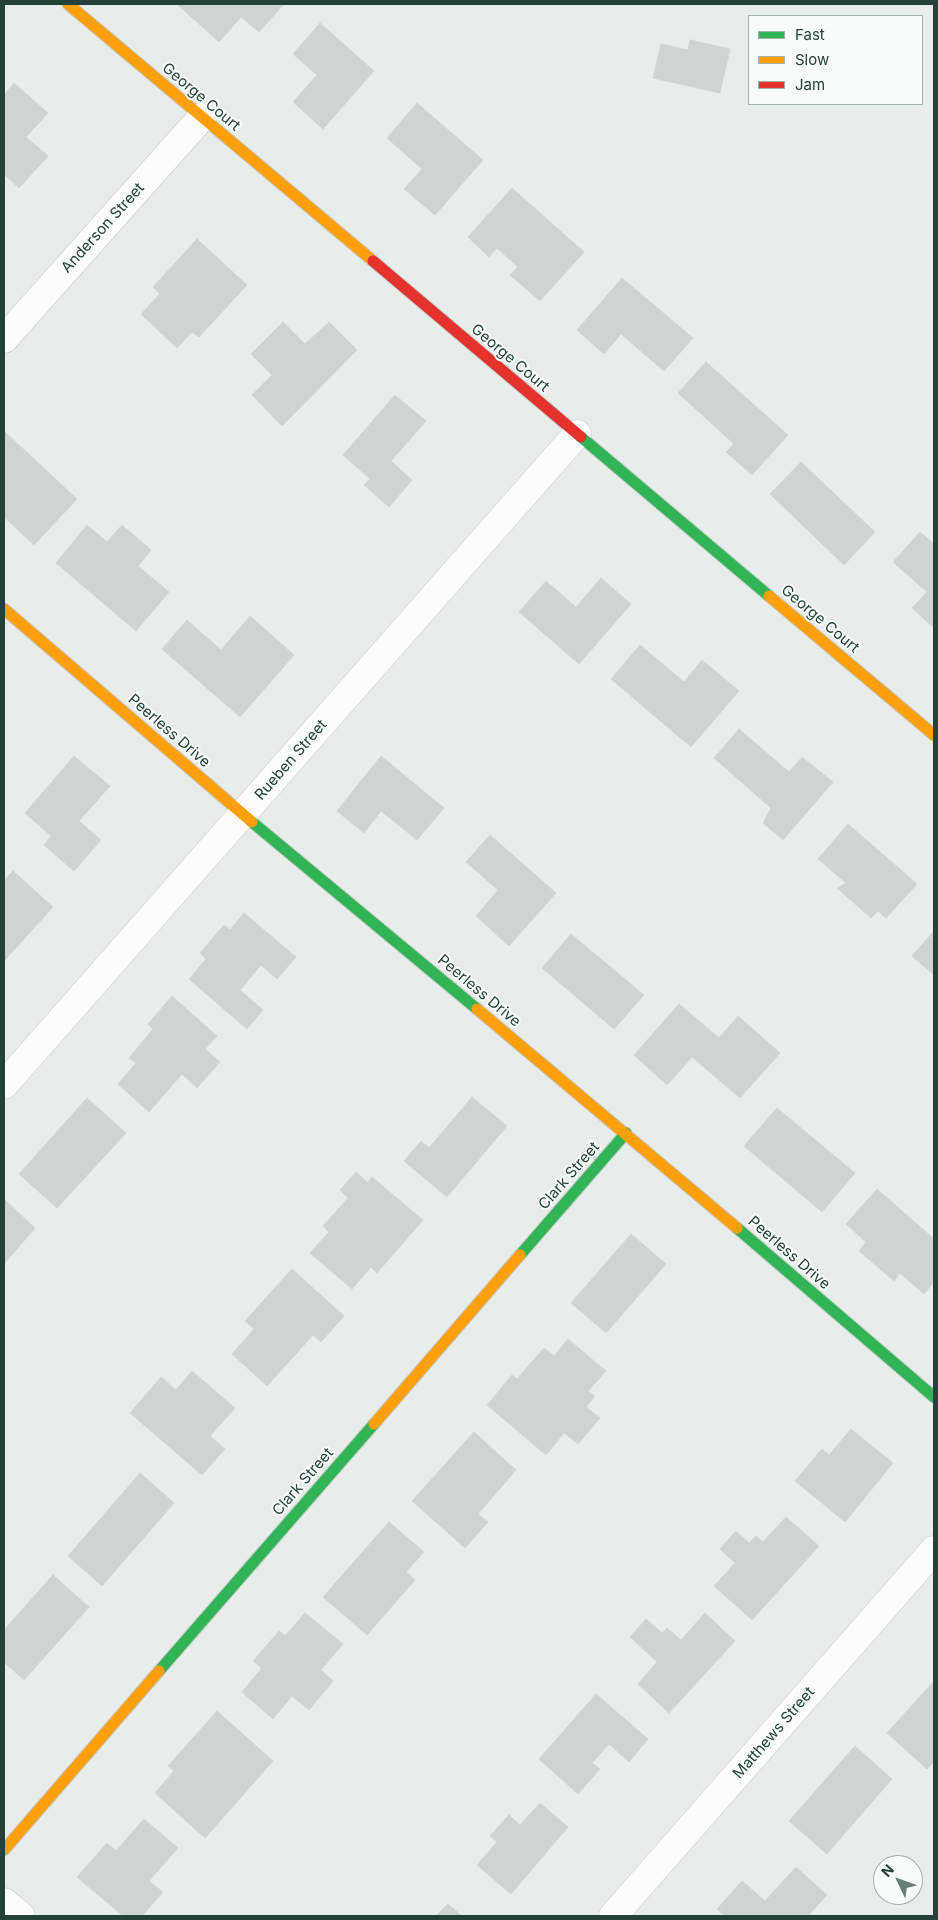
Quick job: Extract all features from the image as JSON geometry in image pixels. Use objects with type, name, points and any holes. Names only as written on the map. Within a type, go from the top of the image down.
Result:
[{"type":"street","name":"George Court","points":[[68,4],[934,734]]},
{"type":"street","name":"Anderson Street","points":[[4,339],[202,117]]},
{"type":"street","name":"Rueben Street","points":[[4,1085],[577,434]]},
{"type":"street","name":"Peerless Drive","points":[[4,609],[243,814],[626,1133],[934,1397]]},
{"type":"street","name":"Clark Street","points":[[4,1850],[626,1133]]},
{"type":"street","name":"Matthews Street","points":[[613,1916],[934,1550]]},
{"type":"street","points":[[4,1902],[20,1916]]},
{"type":"building","points":[[179,4],[284,4],[259,32],[241,17],[219,42]]},
{"type":"building","points":[[320,23],[374,71],[323,129],[293,102],[317,75],[293,54]]},
{"type":"building","points":[[690,40],[730,49],[720,93],[653,78],[661,44],[688,50]]},
{"type":"building","points":[[14,83],[48,113],[26,137],[48,156],[19,188],[4,174],[4,95]]},
{"type":"building","points":[[417,103],[483,160],[435,215],[404,189],[422,169],[387,138]]},
{"type":"building","points":[[512,188],[584,252],[540,301],[510,275],[518,267],[497,248],[489,257],[468,237]]},
{"type":"building","points":[[197,239],[247,285],[199,337],[192,332],[177,348],[141,314],[160,294],[153,287]]},
{"type":"building","points":[[622,278],[693,338],[664,371],[621,334],[604,354],[577,330]]},
{"type":"building","points":[[283,322],[305,344],[329,322],[357,350],[282,426],[252,395],[272,375],[251,354]]},
{"type":"building","points":[[706,362],[788,435],[752,475],[726,452],[734,444],[678,393]]},
{"type":"building","points":[[395,395],[426,421],[391,461],[412,480],[389,507],[364,485],[370,479],[343,455]]},
{"type":"building","points":[[4,431],[77,499],[34,545],[4,517]]},
{"type":"building","points":[[801,462],[875,532],[844,565],[770,494]]},
{"type":"building","points":[[87,525],[107,542],[122,525],[151,550],[138,566],[169,592],[136,631],[56,563]]},
{"type":"building","points":[[920,532],[934,544],[934,628],[912,608],[927,592],[893,562]]},
{"type":"building","points":[[601,578],[631,604],[579,664],[519,612],[546,581],[576,607]]},
{"type":"building","points":[[250,616],[294,655],[240,717],[162,649],[187,620],[221,650]]},
{"type":"building","points":[[640,645],[684,682],[702,660],[739,691],[691,747],[611,679]]},
{"type":"building","points":[[739,729],[789,772],[802,757],[833,782],[783,840],[763,823],[771,808],[714,758]]},
{"type":"building","points":[[74,756],[110,786],[79,821],[101,840],[74,871],[44,845],[51,836],[25,813]]},
{"type":"building","points":[[381,756],[444,808],[417,840],[381,811],[364,833],[337,811]]},
{"type":"building","points":[[848,824],[917,884],[886,918],[878,911],[871,918],[837,888],[846,883],[818,859]]},
{"type":"building","points":[[490,835],[556,893],[509,946],[476,916],[498,890],[466,862]]},
{"type":"building","points":[[13,871],[53,907],[4,961],[4,881]]},
{"type":"building","points":[[244,913],[296,957],[277,979],[261,965],[240,990],[263,1010],[247,1029],[189,979],[206,959],[200,953],[224,925],[230,930]]},
{"type":"building","points":[[934,931],[934,975],[912,956]]},
{"type":"building","points":[[571,934],[644,995],[614,1029],[542,968]]},
{"type":"building","points":[[172,996],[217,1036],[205,1049],[220,1062],[197,1088],[182,1074],[149,1112],[118,1084],[136,1063],[129,1058],[153,1029],[148,1024]]},
{"type":"building","points":[[679,1004],[719,1038],[738,1016],[780,1053],[740,1098],[692,1057],[667,1085],[634,1055]]},
{"type":"building","points":[[472,1097],[507,1126],[447,1197],[404,1161],[421,1141],[429,1148]]},
{"type":"building","points":[[87,1098],[126,1133],[57,1208],[19,1174]]},
{"type":"building","points":[[777,1108],[855,1173],[822,1212],[744,1146]]},
{"type":"building","points":[[356,1172],[368,1183],[372,1177],[423,1220],[377,1273],[371,1267],[352,1289],[310,1253],[329,1232],[323,1226],[348,1198],[340,1190]]},
{"type":"building","points":[[877,1189],[934,1239],[934,1282],[924,1294],[900,1273],[894,1281],[859,1251],[866,1242],[846,1224]]},
{"type":"building","points":[[4,1199],[35,1228],[4,1264]]},
{"type":"building","points":[[631,1234],[666,1264],[606,1333],[571,1303]]},
{"type":"building","points":[[292,1269],[344,1316],[321,1342],[313,1335],[267,1386],[232,1354],[254,1329],[245,1321]]},
{"type":"building","points":[[568,1339],[606,1371],[588,1391],[595,1396],[586,1407],[600,1418],[578,1444],[564,1433],[546,1455],[487,1405],[512,1375],[517,1379],[544,1348],[554,1356]]},
{"type":"building","points":[[192,1371],[235,1408],[210,1436],[225,1449],[202,1475],[130,1413],[161,1377],[176,1390]]},
{"type":"building","points":[[851,1429],[893,1463],[845,1522],[795,1481],[822,1449],[829,1455]]},
{"type":"building","points":[[474,1432],[516,1470],[478,1514],[488,1522],[465,1548],[412,1501]]},
{"type":"building","points":[[140,1473],[174,1503],[102,1586],[68,1556]]},
{"type":"building","points":[[786,1517],[819,1546],[752,1620],[714,1586],[735,1563],[720,1549],[736,1531],[749,1543],[756,1536],[763,1542]]},
{"type":"building","points":[[389,1522],[424,1552],[406,1572],[415,1580],[367,1635],[323,1597]]},
{"type":"building","points":[[53,1575],[89,1607],[24,1680],[4,1662],[4,1630]]},
{"type":"building","points":[[305,1613],[343,1644],[321,1670],[333,1681],[309,1710],[292,1696],[273,1719],[242,1692],[262,1668],[253,1661],[279,1631],[285,1636]]},
{"type":"building","points":[[705,1613],[735,1641],[669,1713],[638,1684],[657,1662],[630,1637],[646,1619],[662,1633],[667,1628],[681,1640]]},
{"type":"building","points":[[934,1681],[934,1762],[927,1769],[887,1733]]},
{"type":"building","points":[[596,1694],[648,1739],[629,1762],[609,1744],[592,1763],[600,1769],[578,1794],[539,1759]]},
{"type":"building","points":[[217,1711],[273,1761],[205,1838],[155,1793],[174,1771],[168,1766]]},
{"type":"building","points":[[855,1746],[892,1779],[827,1854],[789,1821]]},
{"type":"building","points":[[540,1803],[568,1827],[511,1894],[477,1865],[497,1842],[490,1836],[509,1815],[520,1825]]},
{"type":"building","points":[[144,1819],[178,1848],[149,1881],[163,1892],[142,1916],[123,1916],[77,1877],[107,1843],[116,1851]]},
{"type":"building","points":[[796,1867],[827,1895],[808,1916],[725,1916],[717,1909],[742,1881],[765,1901]]},
{"type":"building","points":[[448,1904],[462,1916],[436,1916]]},
{"type":"traffic: fast","points":[[581,437],[769,596]]},
{"type":"traffic: fast","points":[[252,822],[477,1009]]},
{"type":"traffic: fast","points":[[520,1255],[626,1133]]},
{"type":"traffic: fast","points":[[737,1228],[934,1397]]},
{"type":"traffic: fast","points":[[159,1671],[374,1424]]},
{"type":"traffic: slow","points":[[68,4],[373,261]]},
{"type":"traffic: slow","points":[[769,596],[934,735]]},
{"type":"traffic: slow","points":[[4,609],[252,822]]},
{"type":"traffic: slow","points":[[477,1009],[737,1228]]},
{"type":"traffic: slow","points":[[374,1424],[520,1255]]},
{"type":"traffic: slow","points":[[4,1850],[159,1671]]},
{"type":"traffic: jam","points":[[373,261],[581,437]]}]
